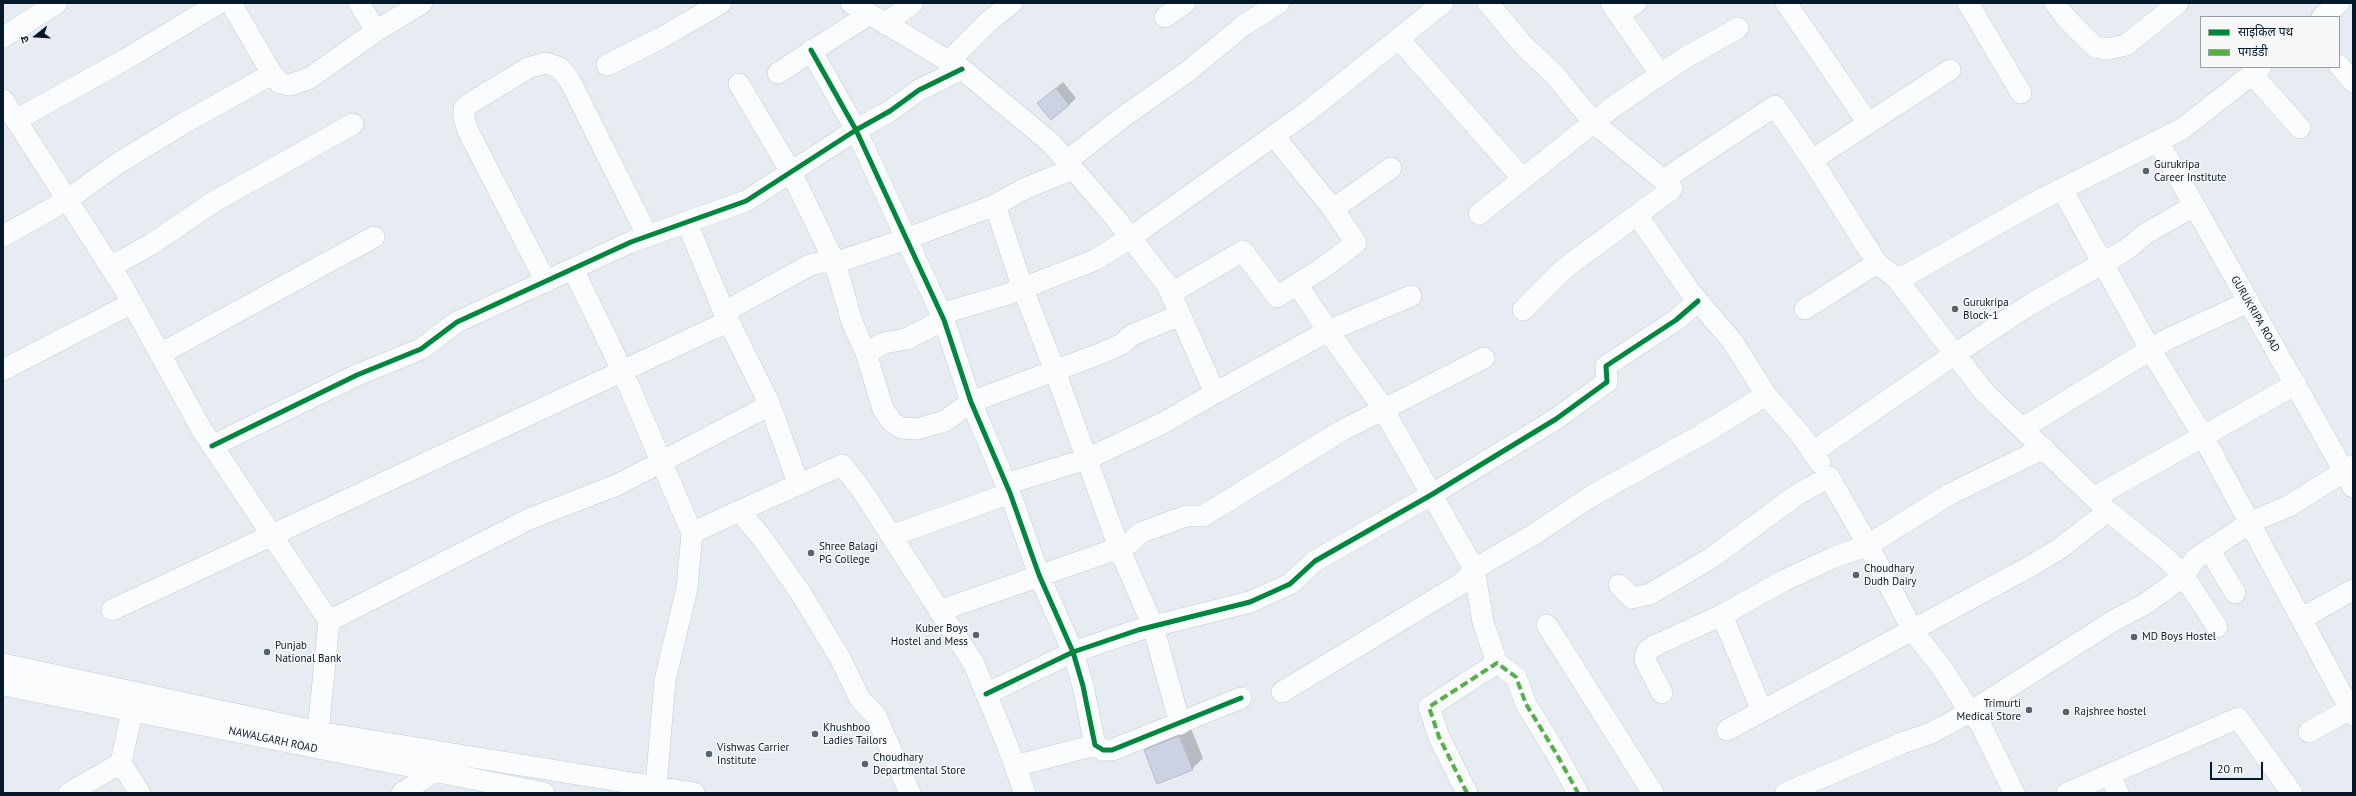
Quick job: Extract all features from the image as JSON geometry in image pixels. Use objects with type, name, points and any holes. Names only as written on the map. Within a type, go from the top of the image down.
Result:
[{"type":"street","points":[[3,36],[57,3]]},
{"type":"street","points":[[16,120],[126,59],[218,3]]},
{"type":"street","points":[[231,3],[272,74],[280,83],[297,84],[310,78],[376,31],[422,3]]},
{"type":"street","points":[[359,3],[376,31]]},
{"type":"street","points":[[607,65],[661,38],[722,3]]},
{"type":"street","points":[[851,3],[877,20],[955,65],[1051,143],[1130,238],[1171,293],[1215,393]]},
{"type":"street","points":[[778,73],[811,50],[913,3]]},
{"type":"street","points":[[212,446],[356,375],[421,349],[457,322],[573,269],[648,237],[746,201],[856,130],[890,111],[955,65],[989,20],[1012,3]]},
{"type":"street","points":[[1165,17],[1185,3]]},
{"type":"street","points":[[112,610],[622,370],[726,317],[810,265],[822,262],[835,262],[906,239],[995,205],[1070,165],[1123,117],[1187,72],[1244,25],[1280,3]]},
{"type":"street","points":[[866,353],[884,343],[906,339],[942,317],[1023,289],[1095,260],[1130,238],[1307,112],[1443,3]]},
{"type":"street","points":[[1488,3],[1524,46],[1554,74],[1594,123],[1672,189],[1566,268],[1523,310]]},
{"type":"street","points":[[1636,3],[1615,8],[1660,74]]},
{"type":"street","points":[[1786,3],[1868,123]]},
{"type":"street","points":[[1968,3],[2021,93]]},
{"type":"street","points":[[2055,3],[2065,17],[2095,47],[2108,49],[2126,45],[2178,3]]},
{"type":"street","points":[[1479,214],[1594,123],[1660,74],[1708,43],[1738,28]]},
{"type":"street","points":[[1399,38],[1523,179]]},
{"type":"street","points":[[811,50],[856,130],[942,317],[971,402],[1008,488],[1039,575],[1073,652],[1083,686],[1095,745],[1103,750],[1112,750],[1180,724],[1241,698]]},
{"type":"street","points":[[546,282],[468,131],[464,118],[464,109],[469,104],[528,68],[545,63],[560,68],[570,81],[648,237]]},
{"type":"street","points":[[2340,66],[2353,82]]},
{"type":"street","points":[[1812,160],[1950,70]]},
{"type":"street","points":[[1896,278],[1907,276],[2062,189],[2182,129],[2257,71],[2300,128]]},
{"type":"street","points":[[3,236],[67,200],[117,164],[272,74]]},
{"type":"street","points":[[739,84],[791,172],[835,262],[852,322],[866,353],[883,409],[892,422],[901,428],[917,429],[945,421],[971,402],[1102,353],[1122,344],[1132,334],[1180,315]]},
{"type":"street","points":[[3,100],[132,303],[212,446],[328,621],[318,732]]},
{"type":"street","points":[[1663,180],[1775,106],[1812,160],[1877,263],[1896,278],[1921,314],[1955,354],[1985,393],[2102,504],[2166,558],[2184,576],[2217,627]]},
{"type":"street","points":[[110,267],[150,245],[215,201],[353,124]]},
{"type":"street","points":[[1171,293],[1243,251],[1277,297],[1320,270],[1356,243],[1333,209],[1274,136]]},
{"type":"street","name":"GURUKRIPA ROAD","points":[[2158,141],[2248,302],[2350,475]]},
{"type":"street","points":[[1333,209],[1391,168]]},
{"type":"street","points":[[2062,189],[2150,349],[2203,436],[2251,522],[2351,712],[2308,732]]},
{"type":"street","points":[[995,205],[1023,289],[1055,371],[1119,548],[1153,626],[1180,724]]},
{"type":"street","points":[[1812,452],[2031,304],[2126,250],[2145,234],[2194,206]]},
{"type":"street","points":[[1637,215],[1698,301],[1732,342],[1766,395],[1801,435],[1829,477],[1868,545],[1913,631],[1942,668],[1970,712],[1980,723],[2014,793]]},
{"type":"street","points":[[687,223],[726,317],[770,405],[798,483]]},
{"type":"street","points":[[160,354],[374,236]]},
{"type":"street","points":[[1805,309],[1877,263]]},
{"type":"street","points":[[573,269],[622,370],[692,533],[687,588],[665,680],[656,786]]},
{"type":"street","points":[[1296,284],[1383,409],[1474,569],[1483,622],[1497,664],[1516,677],[1526,704],[1578,793]]},
{"type":"street","points":[[891,536],[1008,488],[1087,459],[1163,423],[1328,331],[1411,296]]},
{"type":"street","points":[[986,694],[1073,652],[1153,626],[1250,602],[1290,584],[1315,561],[1431,495],[1556,419],[1607,382],[1606,366],[1676,320],[1698,301]]},
{"type":"street","points":[[2023,428],[2166,340],[2248,302]]},
{"type":"street","points":[[3,370],[132,303]]},
{"type":"street","points":[[939,611],[1119,548],[1130,542],[1140,533],[1186,516],[1203,516],[1341,430],[1484,358]]},
{"type":"street","points":[[1728,730],[1913,631],[2059,549],[2102,504],[2203,436],[2296,384]]},
{"type":"street","points":[[1282,692],[1462,583],[1474,569],[1533,535],[1590,498],[1706,432],[1766,395]]},
{"type":"street","points":[[328,621],[529,518],[618,484],[770,405]]},
{"type":"street","points":[[1662,693],[1645,660],[1647,651],[1722,615],[1783,581],[1832,558],[1868,545],[1950,494],[2044,448]]},
{"type":"street","points":[[692,533],[798,483],[842,465],[861,489],[974,664],[1015,766],[1024,793]]},
{"type":"street","points":[[1786,793],[1902,743],[1931,733],[1970,712],[2113,621],[2145,604],[2184,576],[2194,559],[2251,522],[2289,506],[2350,475]]},
{"type":"street","points":[[1619,585],[1632,598],[1650,594],[1711,558],[1798,494],[1829,477]]},
{"type":"street","points":[[739,511],[762,538],[800,592],[840,658],[860,699],[876,716],[910,793]]},
{"type":"street","points":[[2209,549],[2235,593]]},
{"type":"street","points":[[2302,618],[2353,590]]},
{"type":"street","points":[[1722,615],[1762,711]]},
{"type":"street","points":[[1547,625],[1653,793]]},
{"type":"street","points":[[3,664],[318,732],[694,793]]},
{"type":"street","points":[[1467,793],[1439,737],[1429,707],[1497,664]]},
{"type":"street","name":"NAWALGARH ROAD","points":[[3,685],[544,793]]},
{"type":"street","points":[[132,711],[121,763],[140,793]]},
{"type":"street","points":[[2067,793],[2114,784],[2238,718],[2292,793]]},
{"type":"street","points":[[1015,766],[1095,745]]},
{"type":"street","points":[[68,793],[121,763]]},
{"type":"street","points":[[402,793],[434,772]]},
{"type":"building","points":[[1056,88],[1069,105],[1051,120],[1037,103]]},
{"type":"building","points":[[1179,736],[1193,770],[1157,784],[1144,750]]},
{"type":"marked path","points":[[1467,793],[1439,737],[1429,707],[1497,663],[1516,677],[1526,704],[1578,793]]},
{"type":"cycle path","points":[[811,50],[856,130],[944,320],[971,402],[1010,493],[1039,575],[1073,652],[1083,686],[1095,745],[1103,750],[1112,750],[1241,698]]},
{"type":"cycle path","points":[[212,446],[357,375],[421,349],[457,322],[631,242],[746,201],[856,130],[890,111],[919,90],[962,69]]},
{"type":"cycle path","points":[[986,694],[1073,652],[1138,630],[1250,602],[1290,584],[1315,561],[1431,495],[1556,419],[1607,382],[1606,366],[1676,320],[1698,301]]},
{"type":"place","name":"Gurukripa Career Institute","points":[[2146,171]]},
{"type":"place","name":"Gurukripa Block-1","points":[[1955,309]]},
{"type":"place","name":"Shree Balagi PG College","points":[[811,553]]},
{"type":"place","name":"Choudhary Dudh Dairy","points":[[1856,575]]},
{"type":"place","name":"Kuber Boys Hostel and Mess","points":[[976,635]]},
{"type":"place","name":"MD Boys Hostel","points":[[2134,637]]},
{"type":"place","name":"Punjab National Bank","points":[[267,652]]},
{"type":"place","name":"Trimurti Medical Store","points":[[2029,710]]},
{"type":"place","name":"Rajshree hostel","points":[[2066,712]]},
{"type":"place","name":"Khushboo Ladies Tailors","points":[[815,734]]},
{"type":"place","name":"Vishwas Carrier Institute","points":[[709,754]]},
{"type":"place","name":"Choudhary Departmental Store","points":[[865,764]]}]
